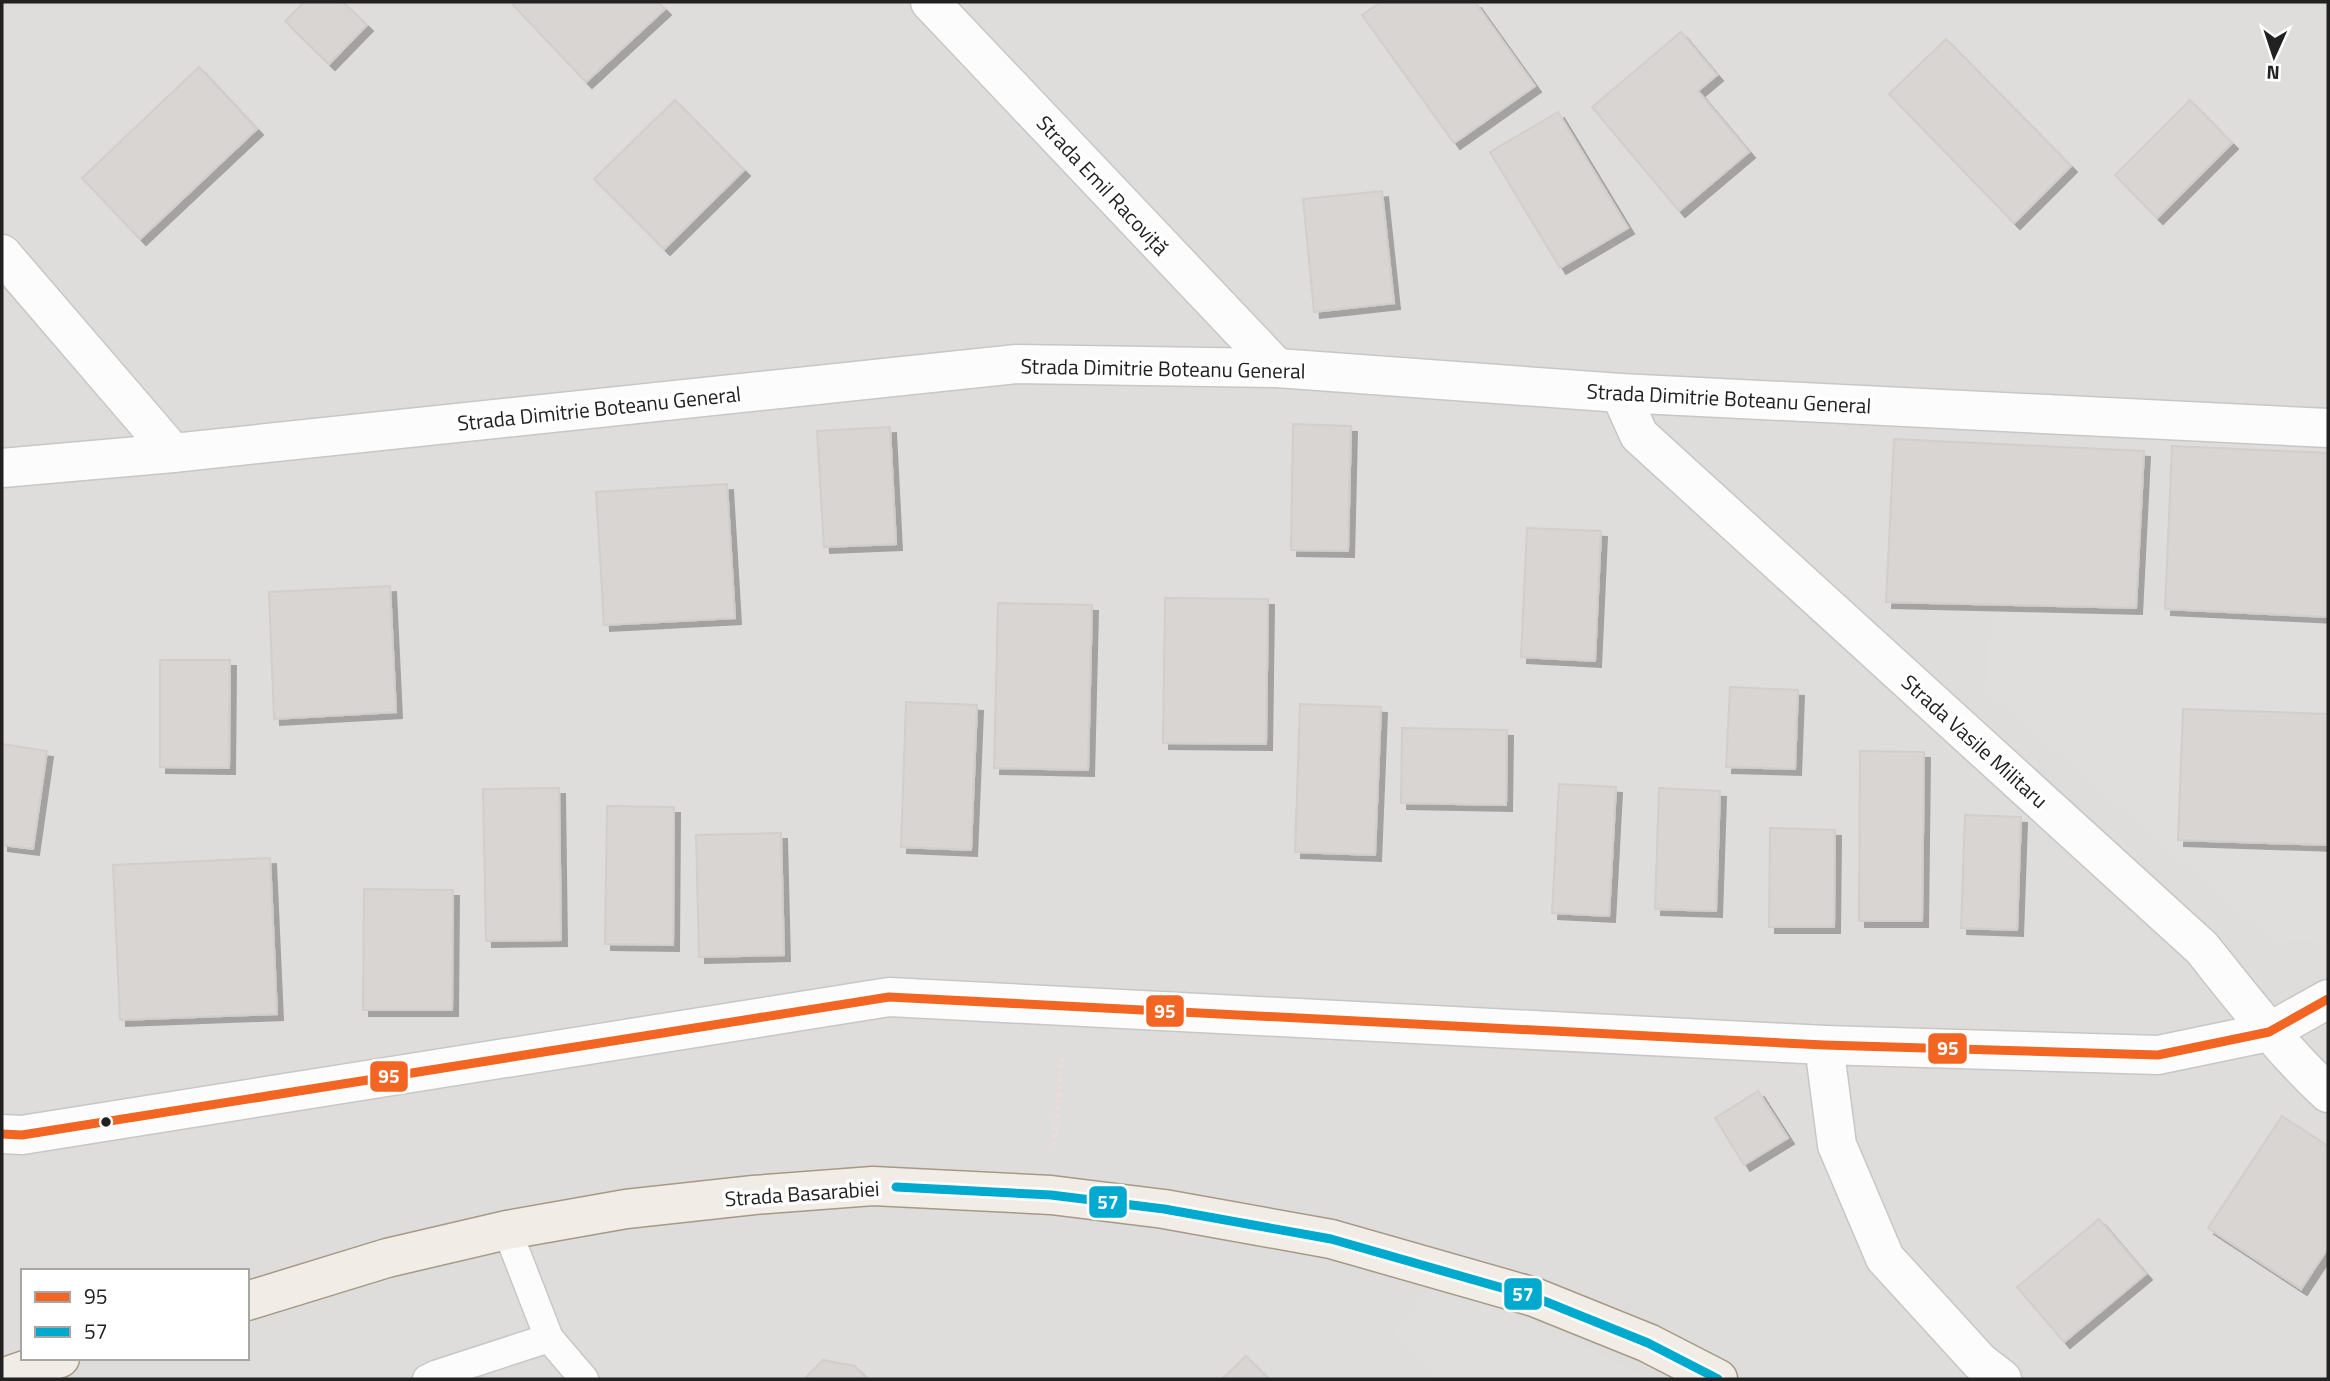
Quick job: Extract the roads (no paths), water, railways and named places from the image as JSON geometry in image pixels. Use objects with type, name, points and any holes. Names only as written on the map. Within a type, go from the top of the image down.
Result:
[{"type":"main road","name":"Strada Basarabiei","points":[[248,1301],[387,1258],[507,1230],[638,1208],[754,1195],[873,1186],[1051,1195],[1164,1209],[1344,1243],[1534,1297],[1648,1343],[1718,1379]]},
{"type":"main road","points":[[2,1378],[54,1360]]},
{"type":"street","name":"Strada Emil Racoviță","points":[[930,2],[1276,368]]},
{"type":"street","points":[[2,254],[173,453]]},
{"type":"street","name":"Strada Dimitrie Boteanu General","points":[[2,468],[173,453],[1017,364],[1276,368],[1620,393],[2328,428]]},
{"type":"street","name":"Strada Vasile Militaru","points":[[1620,393],[1639,435],[2202,948],[2269,1032],[2328,1093]]},
{"type":"street","points":[[2,1134],[22,1135],[889,997],[1824,1045],[2158,1055],[2269,1032],[2328,999]]},
{"type":"street","points":[[1824,1045],[1837,1145],[1885,1258],[1980,1362],[2002,1379]]},
{"type":"lane","points":[[507,1230],[549,1338],[584,1379]]},
{"type":"lane","points":[[427,1379],[549,1338]]}]
